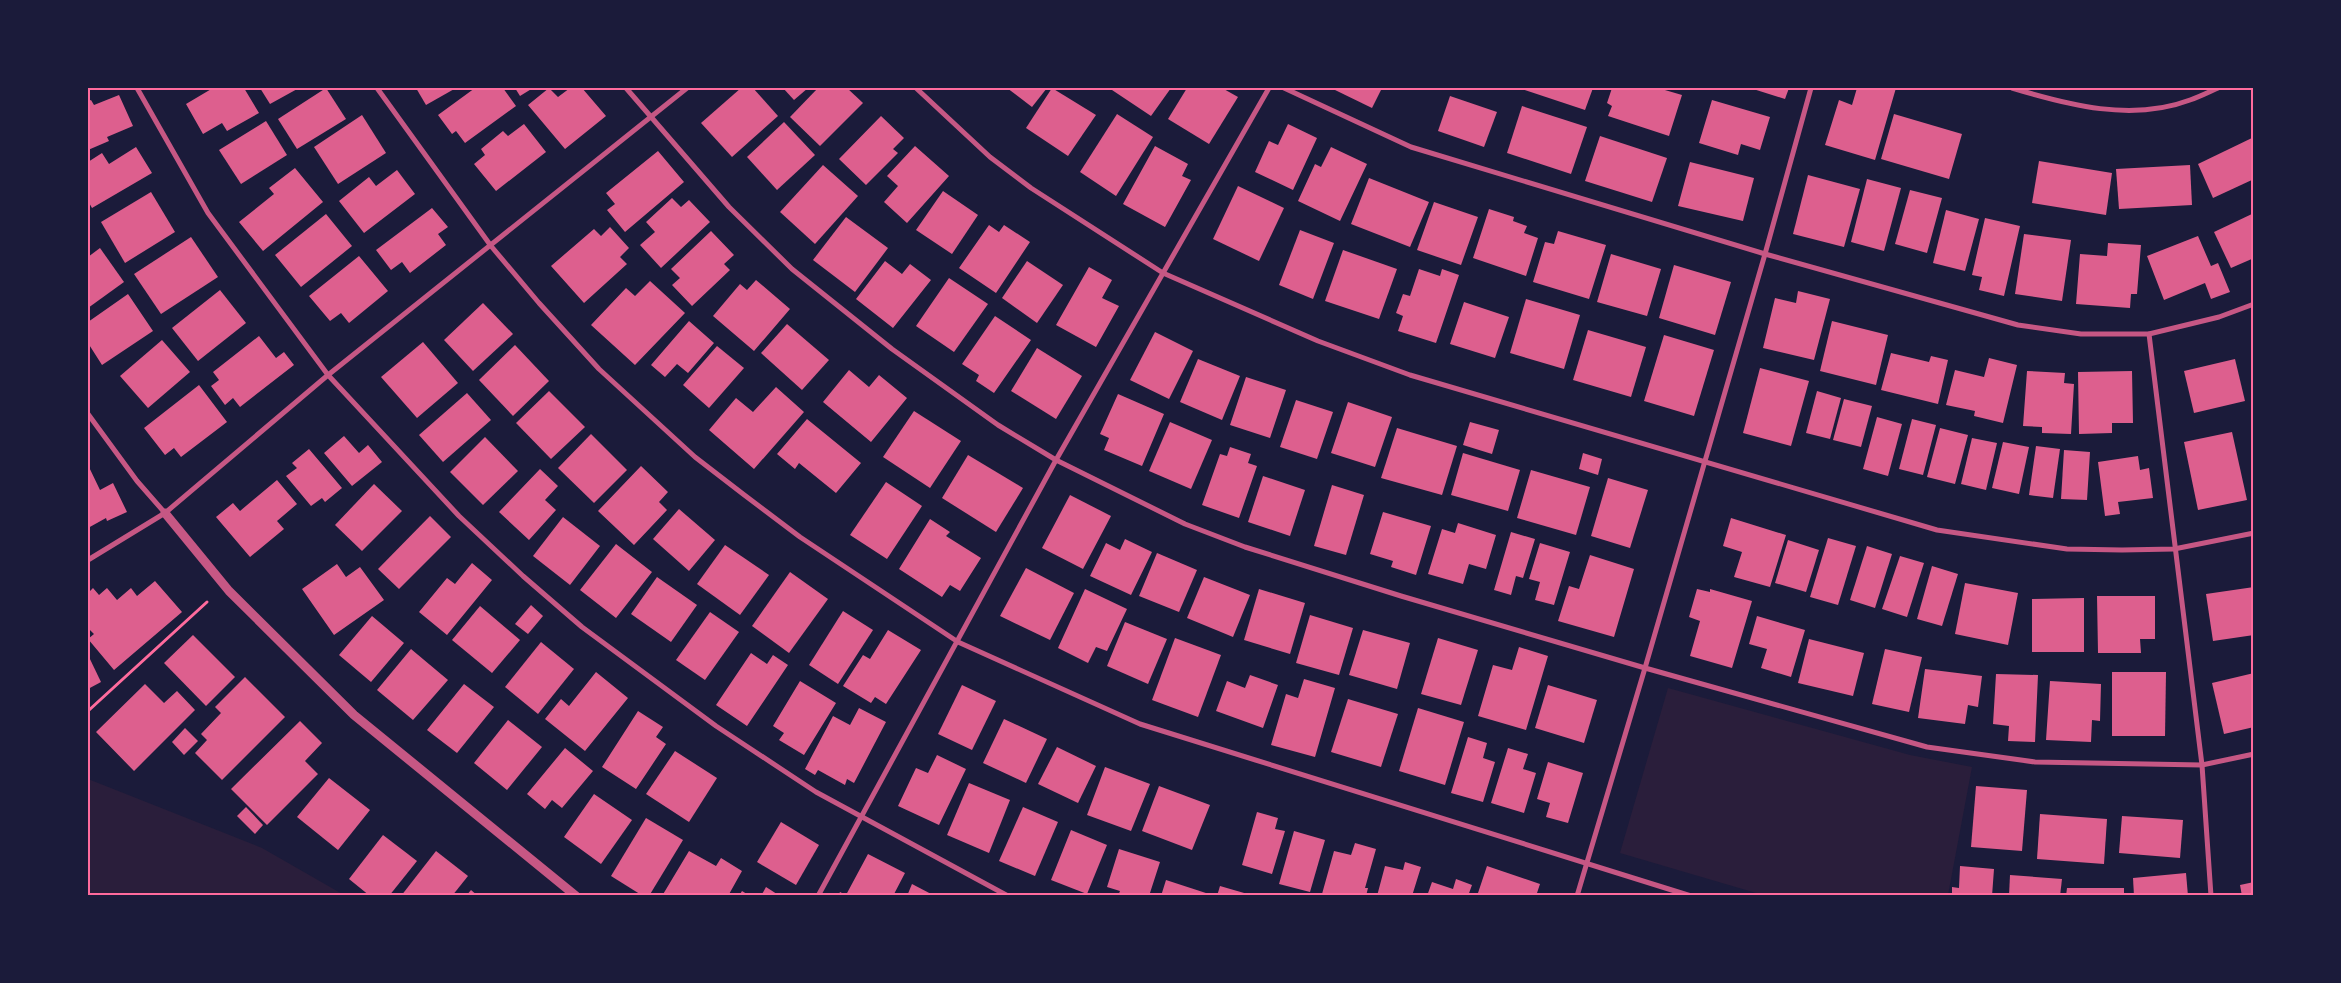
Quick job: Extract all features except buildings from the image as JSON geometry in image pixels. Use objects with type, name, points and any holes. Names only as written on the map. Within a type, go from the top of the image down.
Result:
[{"type":"street","points":[[137,88],[208,213],[328,374],[459,516],[523,576],[582,627],[716,726],[816,792],[860,818],[1008,896]]},
{"type":"street","points":[[378,88],[386,102],[491,246],[599,369],[695,457],[800,537],[958,642],[1140,724],[1691,896]]},
{"type":"street","points":[[626,88],[728,207],[792,269],[892,349],[998,425],[1056,460],[1184,524],[1245,547],[1645,668],[1927,747],[2035,762],[2202,765],[2254,754]]},
{"type":"street","points":[[88,560],[165,513],[328,374],[687,88]]},
{"type":"street","points":[[916,88],[990,157],[1031,188],[1163,273],[1318,342],[1410,375],[1936,530],[2067,549],[2174,549],[2254,533]]},
{"type":"street","points":[[818,896],[1056,460],[1269,88]]},
{"type":"street","points":[[1284,88],[1411,147],[1765,254],[2018,325],[2081,334],[2149,334],[2220,317],[2254,304]]},
{"type":"street","points":[[1577,896],[1765,254],[1811,88]]},
{"type":"street","points":[[2012,88],[2087,107],[2121,110],[2153,109],[2189,101],[2218,88]]},
{"type":"street","points":[[2149,334],[2202,765],[2212,896]]},
{"type":"street","points":[[88,414],[137,481],[229,591],[354,716],[576,896]]},
{"type":"path","points":[[88,711],[208,601]]},
{"type":"shaded area","points":[[1668,688],[1910,755],[1972,767],[1948,895],[1763,895],[1620,853]]},
{"type":"shaded area","points":[[88,779],[262,848],[344,895],[88,895]]}]
